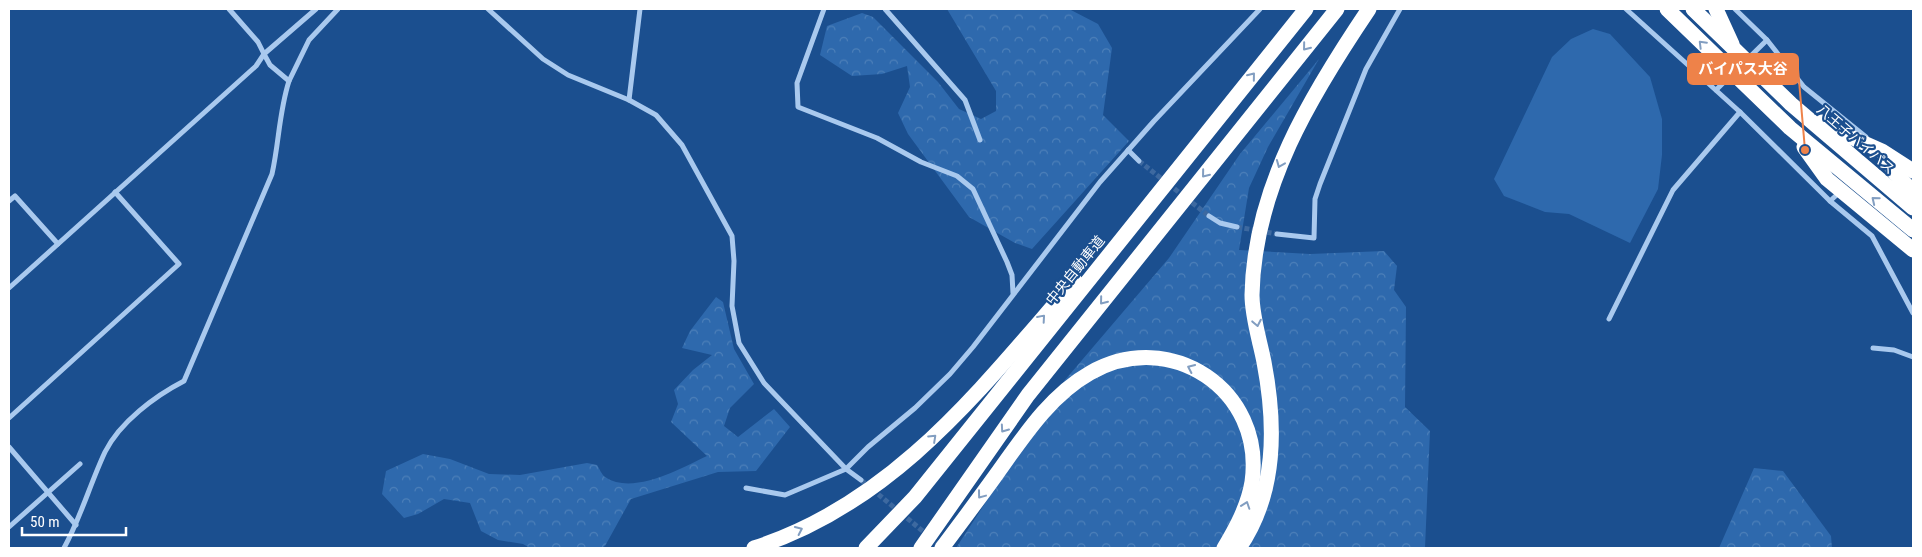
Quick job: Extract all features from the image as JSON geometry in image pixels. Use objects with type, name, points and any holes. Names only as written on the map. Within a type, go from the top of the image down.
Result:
[{"type":"highway","name":"中央自動車道","points":[[866,548],[915,497],[1306,9]]},
{"type":"highway","points":[[921,548],[1028,395],[1337,9]]},
{"type":"highway","points":[[1239,548],[1254,522],[1262,502],[1269,477],[1272,451],[1272,417],[1266,371],[1252,297],[1256,255],[1268,198],[1279,165],[1300,120],[1369,9]]},
{"type":"highway","points":[[1667,9],[1790,128],[1913,230]]},
{"type":"highway","name":"八王子バイパス","points":[[1693,9],[1790,104],[1913,208]]},
{"type":"highway","points":[[1716,9],[1735,50]]},
{"type":"highway","points":[[1790,104],[1837,132],[1882,151],[1913,171]]},
{"type":"highway","points":[[754,548],[794,532],[846,505],[911,458],[933,438],[988,382],[1221,113]]},
{"type":"highway","points":[[1790,128],[1827,179],[1835,196],[1913,250]]},
{"type":"highway","points":[[1882,151],[1895,172],[1913,192]]},
{"type":"highway","points":[[942,548],[1031,428],[1056,400],[1089,373],[1109,364],[1131,358],[1152,357],[1169,360],[1204,374],[1219,385],[1242,414],[1249,436],[1253,460],[1252,482],[1246,506],[1224,548]]},
{"type":"highway","points":[[872,548],[890,525]]},
{"type":"street","points":[[229,9],[258,42],[270,65],[289,81]]},
{"type":"street","points":[[9,288],[256,66],[264,54],[316,9]]},
{"type":"street","points":[[64,548],[76,525],[106,451],[121,428],[167,390],[184,380],[272,174],[278,148],[279,118],[289,81],[309,40],[338,9]]},
{"type":"street","points":[[488,9],[543,59],[568,75],[629,100],[656,115],[682,145],[732,236],[734,261],[732,306],[739,343],[764,383],[846,469],[861,480]]},
{"type":"street","points":[[629,100],[640,9]]},
{"type":"street","points":[[824,9],[797,83],[798,107],[877,138],[921,162],[957,176],[973,189],[1007,262],[1012,275],[1013,293]]},
{"type":"street","points":[[885,9],[965,100],[980,140]]},
{"type":"street","points":[[746,488],[785,495],[846,469],[950,374],[1100,182],[1260,9]]},
{"type":"street","points":[[1276,234],[1314,238],[1315,199],[1366,69],[1400,9]]},
{"type":"street","points":[[1626,9],[1835,196],[1872,236],[1913,313]]},
{"type":"street","points":[[1735,9],[1766,40],[1809,92],[1882,151]]},
{"type":"street","points":[[1716,90],[1766,40]]},
{"type":"street","points":[[1609,319],[1672,190],[1740,112]]},
{"type":"street","points":[[1128,150],[1139,161]]},
{"type":"street","points":[[9,418],[179,264],[115,192]]},
{"type":"street","points":[[9,202],[15,196],[58,244]]},
{"type":"street","points":[[1209,216],[1220,223],[1237,227]]},
{"type":"street","points":[[1873,348],[1894,350],[1913,356]]},
{"type":"street","points":[[9,447],[76,525]]},
{"type":"street","points":[[9,527],[80,464]]},
{"type":"green space","points":[[947,9],[1069,9],[1098,24],[1112,48],[1103,115],[1129,141],[1032,249],[1015,243],[969,217],[908,134],[898,113],[910,87],[907,66],[882,74],[852,76],[820,55],[827,26],[862,13],[873,17],[938,82],[959,109],[981,119],[996,111],[996,91]]},
{"type":"green space","points":[[1593,29],[1610,34],[1650,77],[1662,119],[1662,155],[1658,189],[1630,243],[1569,214],[1545,212],[1504,196],[1494,179],[1552,57],[1571,39]]},
{"type":"green space","points":[[1319,59],[1268,147],[1249,188],[1239,250],[1310,254],[1384,251],[1397,266],[1394,290],[1406,307],[1405,407],[1430,431],[1425,548],[956,548],[1065,380],[1169,258],[1240,154]]},
{"type":"green space","points":[[716,297],[723,302],[734,349],[754,384],[730,408],[724,426],[738,437],[774,409],[790,427],[756,471],[718,472],[631,499],[605,546],[601,548],[530,548],[523,544],[498,540],[481,531],[470,503],[444,499],[418,514],[404,518],[382,494],[386,471],[423,454],[450,459],[489,474],[520,475],[587,463],[597,465],[605,477],[616,482],[629,483],[657,478],[707,456],[671,422],[678,404],[674,390],[693,370],[712,355],[682,348],[690,331]]},
{"type":"green space","points":[[1754,468],[1783,471],[1831,536],[1832,548],[1719,548]]},
{"type":"tunnel","points":[[1139,161],[1209,216]]},
{"type":"tunnel","points":[[1237,227],[1277,234]]},
{"type":"tunnel","points":[[861,480],[942,547]]},
{"type":"place","name":"バイパス大谷","points":[[1805,150]]}]
